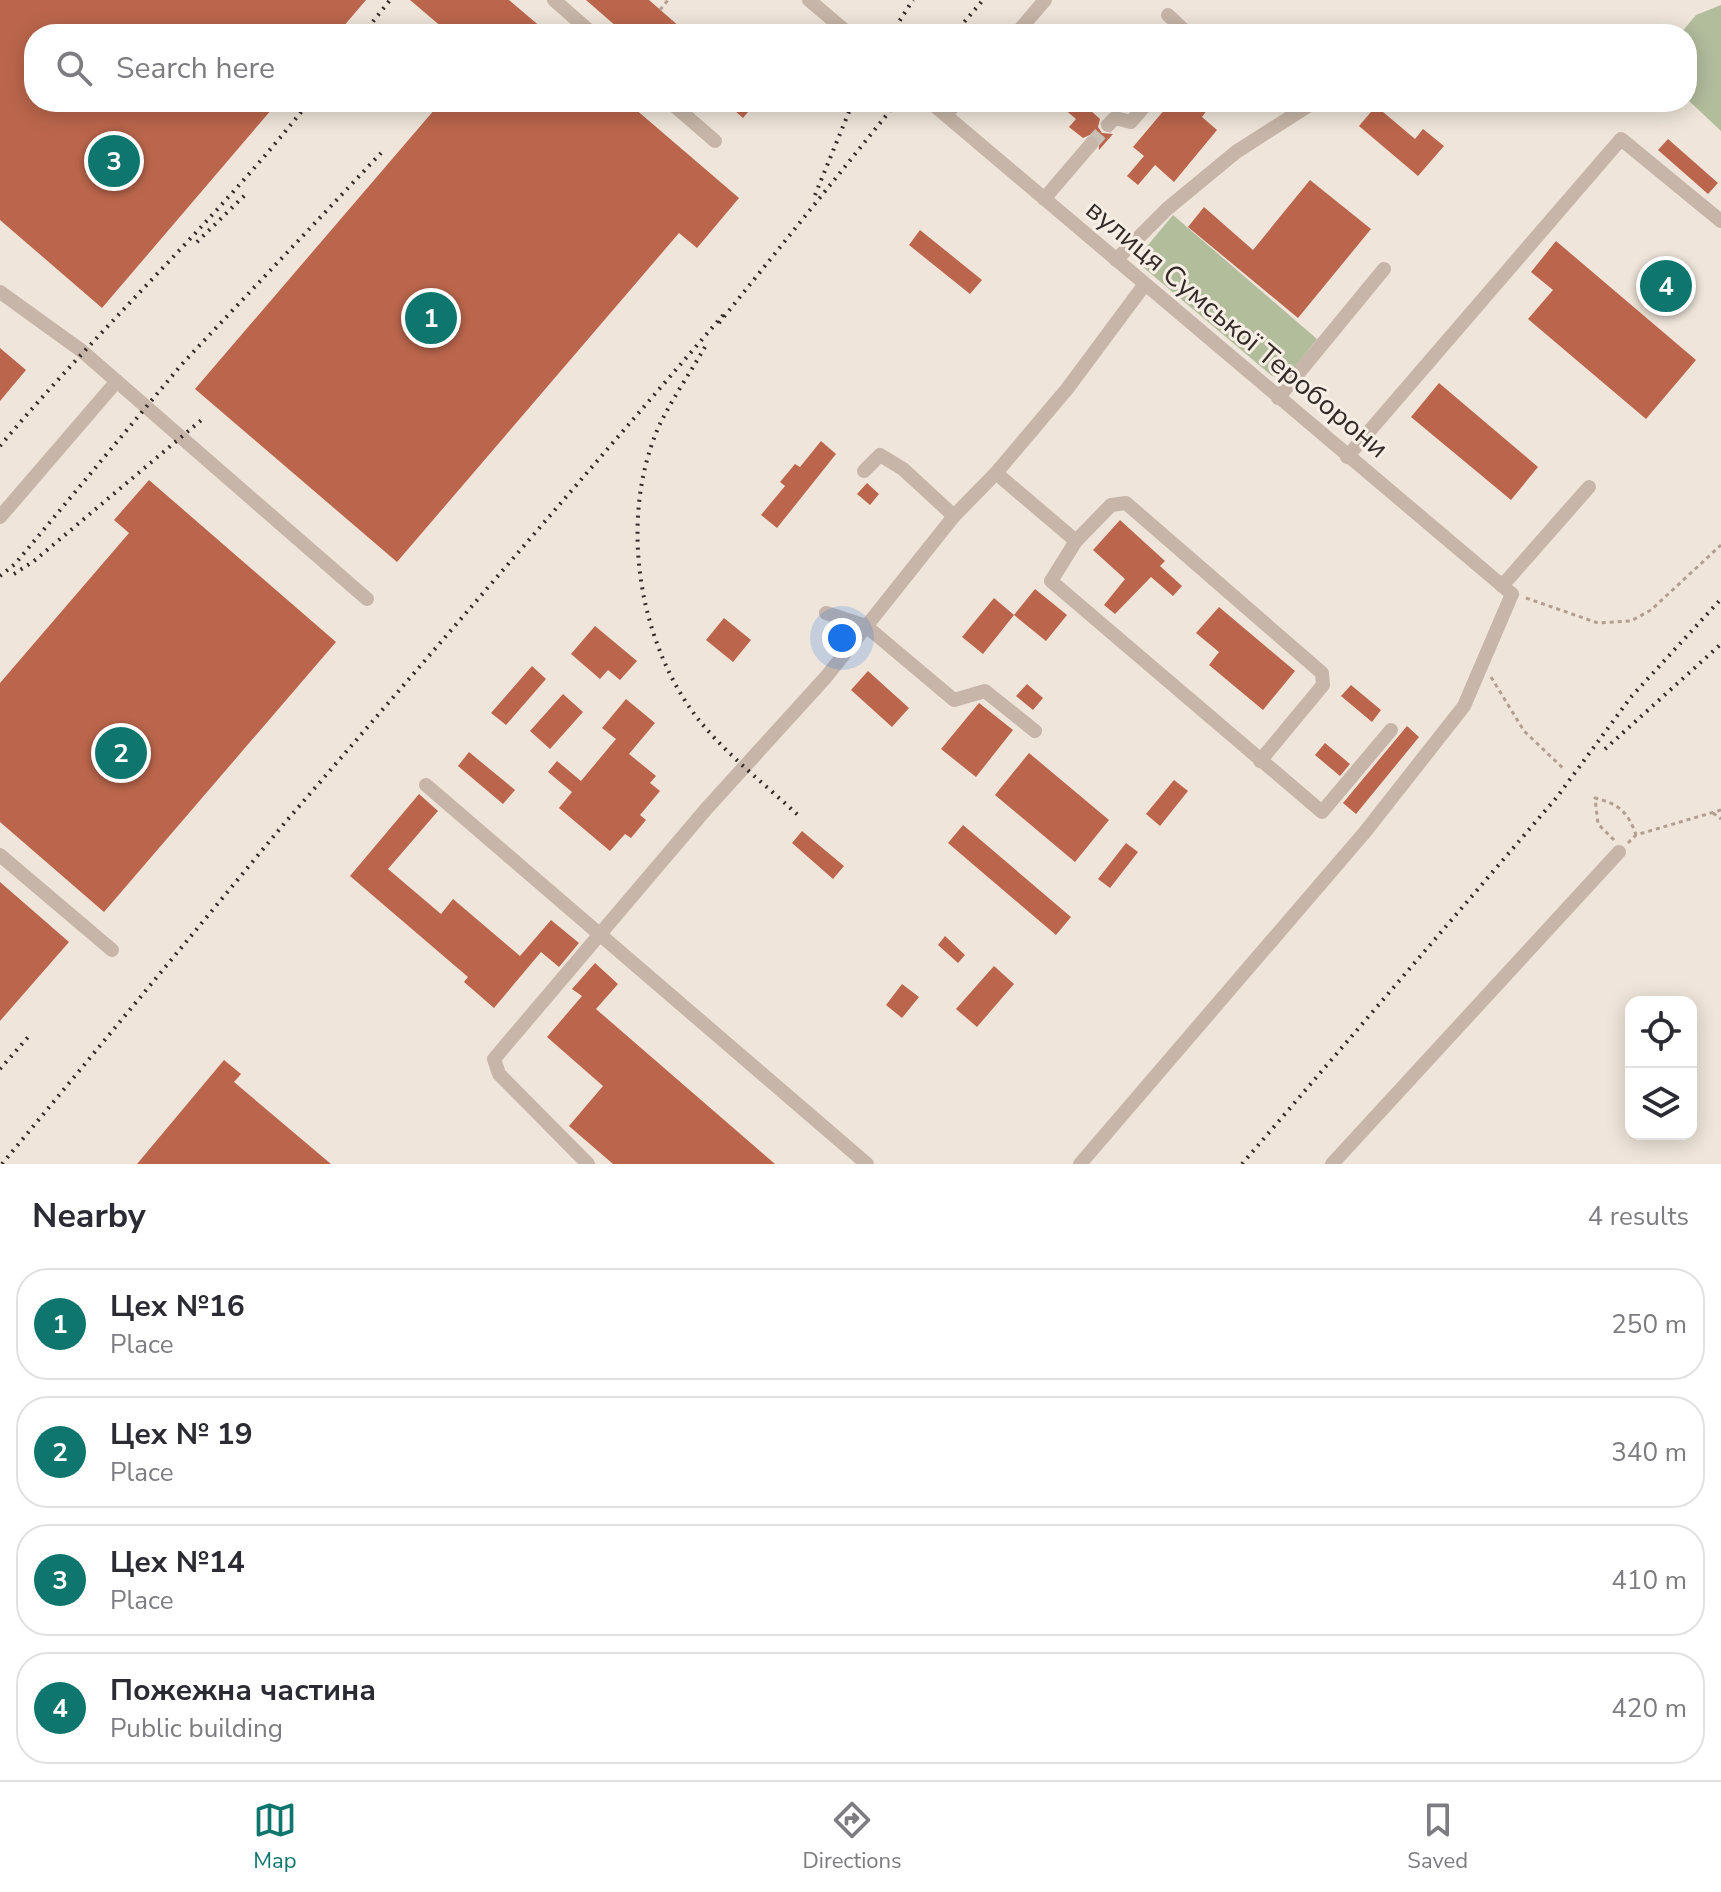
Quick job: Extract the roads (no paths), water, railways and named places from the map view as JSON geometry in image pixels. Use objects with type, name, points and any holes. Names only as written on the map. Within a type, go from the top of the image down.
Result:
[{"type":"street","points":[[554,0],[582,24]]},
{"type":"street","points":[[809,0],[837,24]]},
{"type":"street","points":[[1025,24],[1045,0]]},
{"type":"street","points":[[1168,15],[1177,24]]},
{"type":"street","points":[[682,112],[715,141]]},
{"type":"street","name":"вулиця Сумської Тероборони","points":[[942,112],[1507,590]]},
{"type":"street","points":[[1108,125],[1115,118],[1131,122],[1140,112]]},
{"type":"street","points":[[1116,260],[1167,209],[1236,152],[1298,112]]},
{"type":"street","points":[[1347,457],[1621,139],[1721,221]]},
{"type":"street","points":[[1044,199],[1091,144]]},
{"type":"street","points":[[1278,398],[1384,269]]},
{"type":"street","points":[[588,1164],[499,1074],[494,1059],[838,660],[954,516],[996,473],[1067,389],[1145,284]]},
{"type":"street","points":[[0,292],[82,351],[367,599]]},
{"type":"street","points":[[0,517],[117,381]]},
{"type":"street","points":[[864,471],[880,455],[903,469],[954,516]]},
{"type":"street","points":[[996,473],[1076,541]]},
{"type":"street","points":[[1080,1164],[1374,821],[1464,706],[1484,659],[1507,590],[1589,487]]},
{"type":"street","points":[[1260,761],[1323,685],[1322,673],[1126,503],[1111,505],[1076,541],[1051,581],[1260,761],[1322,812],[1391,730]]},
{"type":"street","points":[[826,613],[866,626],[954,700],[985,691],[1035,731]]},
{"type":"street","points":[[426,785],[867,1164]]},
{"type":"street","points":[[1332,1164],[1621,850]]},
{"type":"street","points":[[0,855],[112,950]]},
{"type":"tunnel","points":[[1091,144],[1108,125]]},
{"type":"railway","points":[[371,24],[390,0]]},
{"type":"railway","points":[[897,24],[913,0]]},
{"type":"railway","points":[[963,24],[983,0]]},
{"type":"railway","points":[[0,446],[235,190],[301,112]]},
{"type":"railway","points":[[815,195],[849,112]]},
{"type":"railway","points":[[719,323],[889,112]]},
{"type":"railway","points":[[0,576],[15,564],[182,364],[381,153]]},
{"type":"railway","points":[[197,242],[246,194]]},
{"type":"railway","points":[[2,1164],[283,825],[724,314]]},
{"type":"railway","points":[[705,347],[664,416],[647,461],[640,498],[640,575],[659,650],[675,684],[695,715],[732,755],[800,817]]},
{"type":"railway","points":[[14,574],[34,561],[205,417]]},
{"type":"railway","points":[[1242,1164],[1557,797],[1631,697],[1721,599]]},
{"type":"railway","points":[[1605,749],[1721,644]]},
{"type":"railway","points":[[0,1069],[29,1036]]},
{"type":"place","name":"Цех №14","points":[[114,161]]},
{"type":"place","name":"Пожежна частина","points":[[1666,286]]},
{"type":"place","name":"Цех №16","points":[[431,318]]},
{"type":"place","name":"Цех № 19","points":[[121,753]]}]
